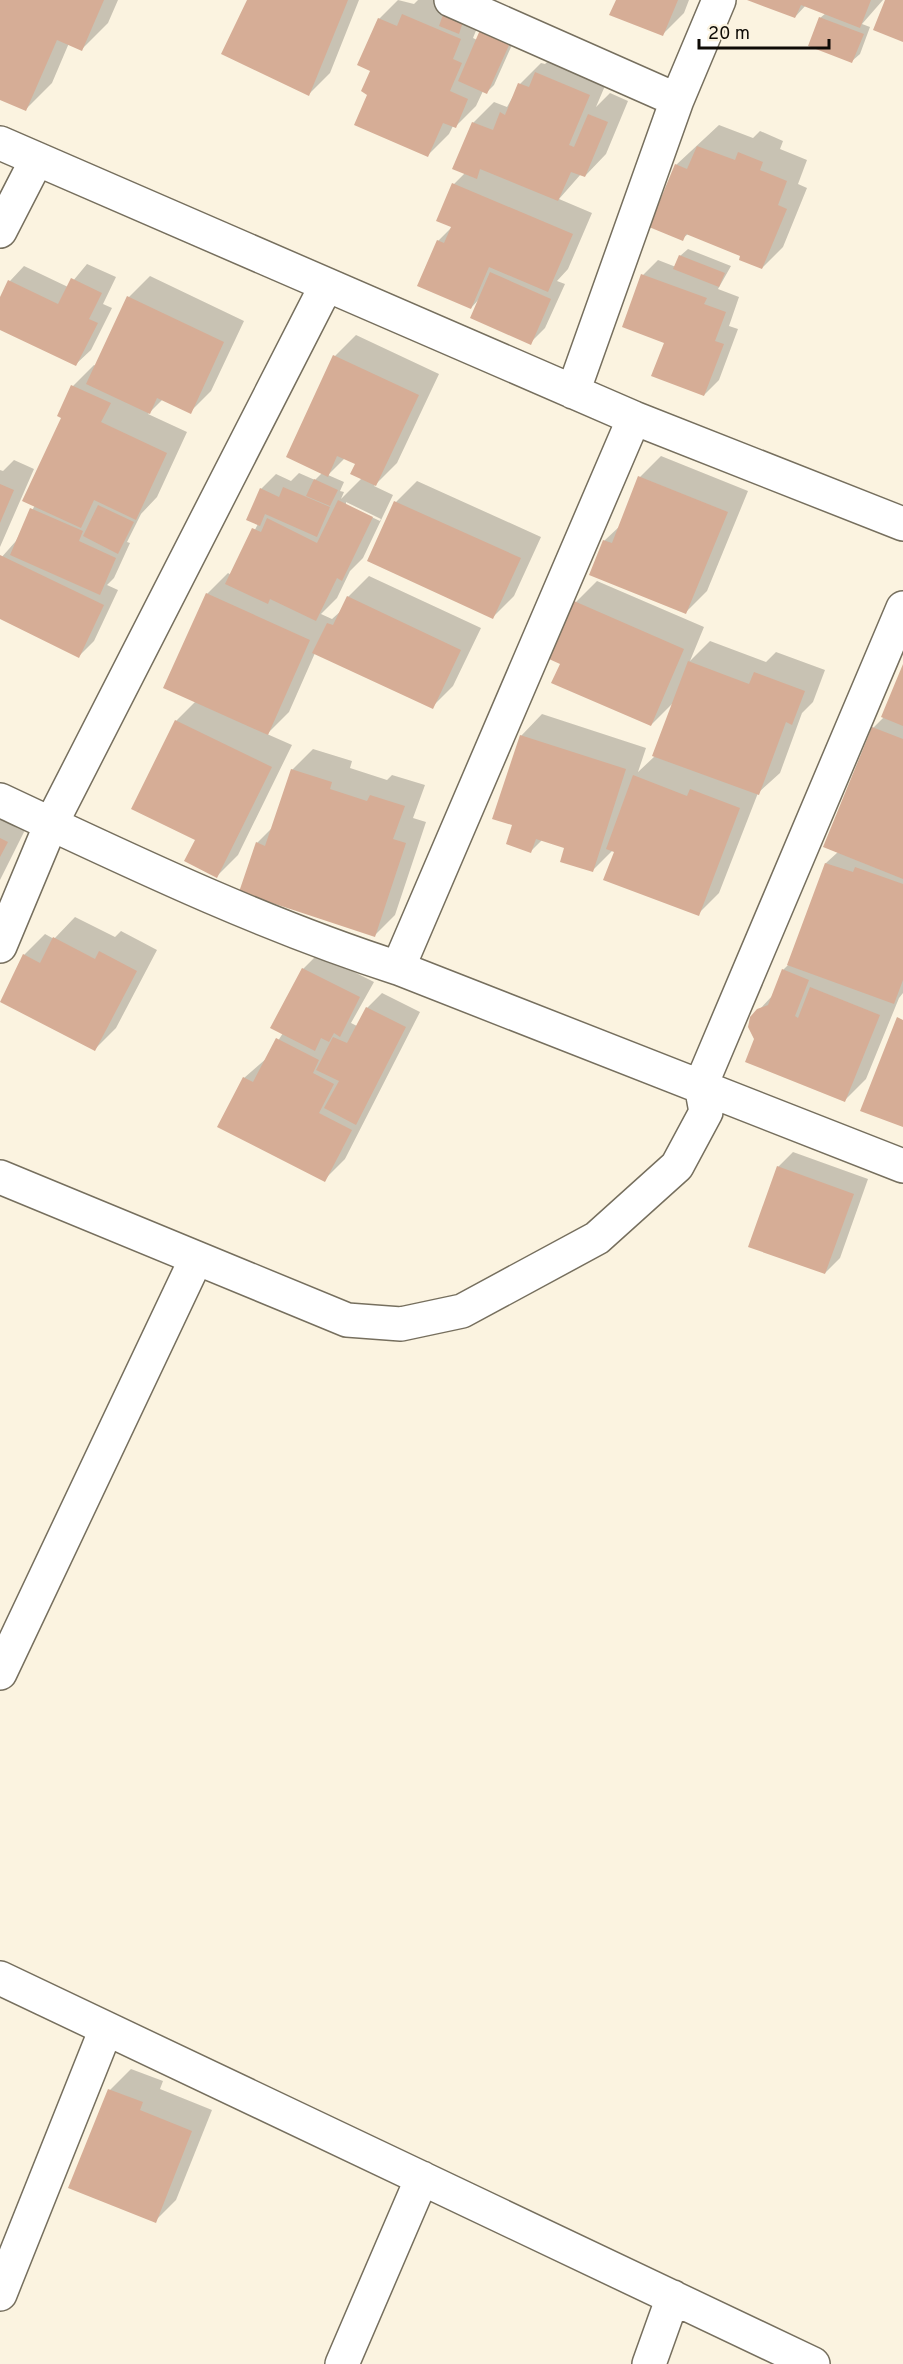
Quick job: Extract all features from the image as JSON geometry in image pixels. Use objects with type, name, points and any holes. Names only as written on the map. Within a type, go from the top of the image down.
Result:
[{"type":"street","points":[[451,0],[677,100]]},
{"type":"street","points":[[573,392],[677,100],[719,0]]},
{"type":"street","points":[[0,143],[634,418],[903,524]]},
{"type":"street","points":[[0,231],[37,159]]},
{"type":"street","points":[[0,946],[51,824],[326,286]]},
{"type":"street","points":[[399,968],[634,418]]},
{"type":"street","points":[[0,1178],[347,1320],[401,1324],[462,1311],[597,1238],[677,1166],[706,1112],[701,1085],[903,608]]},
{"type":"street","points":[[0,800],[329,946],[399,968],[903,1166]]},
{"type":"street","points":[[0,1673],[196,1259]]},
{"type":"street","points":[[0,1978],[813,2364]]},
{"type":"street","points":[[0,2294],[106,2029]]},
{"type":"street","points":[[342,2364],[422,2178]]},
{"type":"street","points":[[649,2364],[673,2297]]},
{"type":"building","points":[[0,0],[104,0],[82,51],[57,40],[26,111],[0,100]]},
{"type":"building","points":[[247,0],[348,0],[309,96],[221,54]]},
{"type":"building","points":[[616,0],[678,0],[663,36],[609,15]]},
{"type":"building","points":[[747,0],[871,0],[860,28],[801,5],[795,18]]},
{"type":"building","points":[[885,0],[903,0],[903,42],[873,30]]},
{"type":"building","points":[[444,12],[464,19],[459,34],[439,26]]},
{"type":"building","points":[[402,14],[461,39],[453,59],[462,63],[450,91],[468,99],[456,128],[443,123],[428,157],[354,125],[367,95],[361,91],[370,71],[357,65],[378,18],[397,26]]},
{"type":"building","points":[[819,17],[864,34],[852,63],[808,46]]},
{"type":"building","points":[[480,30],[510,43],[487,94],[458,81]]},
{"type":"building","points":[[535,72],[590,95],[569,145],[574,147],[588,114],[608,122],[585,177],[571,172],[558,201],[480,169],[477,179],[452,169],[472,122],[493,130],[500,112],[505,115],[518,83],[529,87]]},
{"type":"building","points":[[697,146],[735,160],[738,152],[763,162],[760,170],[787,181],[778,205],[787,209],[762,269],[739,260],[740,256],[686,234],[683,241],[649,227],[675,164],[687,169]]},
{"type":"building","points":[[452,183],[573,234],[548,292],[489,267],[471,309],[417,286],[437,240],[444,243],[451,227],[436,221]]},
{"type":"building","points":[[679,255],[725,273],[719,287],[673,269]]},
{"type":"building","points":[[490,272],[551,299],[531,345],[470,318]]},
{"type":"building","points":[[641,274],[707,298],[704,304],[726,312],[715,341],[724,344],[704,396],[651,376],[664,343],[622,327]]},
{"type":"building","points":[[71,278],[102,293],[89,319],[98,323],[76,366],[0,330],[0,297],[8,280],[58,304]]},
{"type":"building","points":[[127,296],[224,342],[191,414],[157,398],[150,414],[86,384]]},
{"type":"building","points":[[333,355],[419,395],[376,486],[350,474],[355,464],[337,456],[328,477],[286,457]]},
{"type":"building","points":[[71,385],[111,403],[101,422],[167,453],[136,520],[94,500],[81,528],[22,501],[61,418],[57,416]]},
{"type":"building","points":[[638,476],[728,512],[686,614],[589,575],[603,540],[612,543]]},
{"type":"building","points":[[314,479],[338,490],[330,506],[306,496]]},
{"type":"building","points":[[0,484],[14,490],[0,523]]},
{"type":"building","points":[[283,487],[330,507],[317,537],[265,514],[260,526],[246,520],[260,488],[279,497]]},
{"type":"building","points":[[338,500],[373,517],[342,581],[337,578],[316,621],[270,599],[268,604],[225,584],[252,528],[261,532],[267,518],[317,543]]},
{"type":"building","points":[[394,501],[521,558],[493,619],[367,561]]},
{"type":"building","points":[[98,505],[134,522],[118,554],[83,536]]},
{"type":"building","points":[[30,508],[83,531],[79,541],[116,558],[100,595],[10,555]]},
{"type":"building","points":[[0,555],[104,605],[79,658],[0,619]]},
{"type":"building","points":[[206,593],[310,640],[268,735],[163,688]]},
{"type":"building","points":[[347,596],[461,650],[433,709],[312,653],[327,623],[333,625]]},
{"type":"building","points":[[574,601],[684,649],[651,726],[551,683],[560,664],[549,659]]},
{"type":"building","points":[[688,661],[749,684],[754,672],[805,691],[792,725],[786,722],[759,795],[652,756]]},
{"type":"building","points":[[903,664],[903,726],[881,717]]},
{"type":"building","points":[[175,720],[272,767],[217,878],[184,861],[195,840],[131,809]]},
{"type":"building","points":[[872,727],[903,739],[903,879],[823,847]]},
{"type":"building","points":[[520,735],[626,769],[593,872],[560,862],[564,848],[536,839],[531,853],[506,844],[512,825],[492,819]]},
{"type":"building","points":[[291,769],[332,782],[330,789],[367,801],[370,795],[405,806],[393,839],[406,843],[375,937],[239,892],[256,842],[265,846]]},
{"type":"building","points":[[633,775],[687,796],[690,789],[740,808],[699,916],[603,880],[614,852],[606,849]]},
{"type":"building","points":[[0,838],[8,842],[0,857]]},
{"type":"building","points":[[825,863],[853,872],[855,867],[903,884],[903,980],[894,1004],[787,965]]},
{"type":"building","points":[[53,937],[95,959],[99,951],[137,971],[95,1051],[0,1002],[23,954],[40,963]]},
{"type":"building","points":[[302,968],[360,997],[340,1037],[334,1033],[329,1042],[321,1038],[315,1051],[270,1028]]},
{"type":"building","points":[[782,969],[809,980],[795,1016],[798,1018],[810,987],[880,1015],[845,1102],[745,1062],[754,1039],[748,1027],[750,1017],[757,1009],[768,1005]]},
{"type":"building","points":[[366,1007],[406,1027],[356,1125],[324,1108],[339,1081],[316,1070],[333,1037],[347,1043]]},
{"type":"building","points":[[897,1017],[903,1020],[903,1127],[860,1111]]},
{"type":"building","points":[[276,1038],[319,1060],[313,1073],[334,1084],[319,1113],[352,1130],[325,1182],[217,1127],[243,1077],[253,1082]]},
{"type":"building","points":[[777,1166],[854,1194],[825,1274],[748,1247]]},
{"type":"building","points":[[108,2089],[143,2102],[140,2110],[192,2131],[156,2223],[68,2188]]}]
